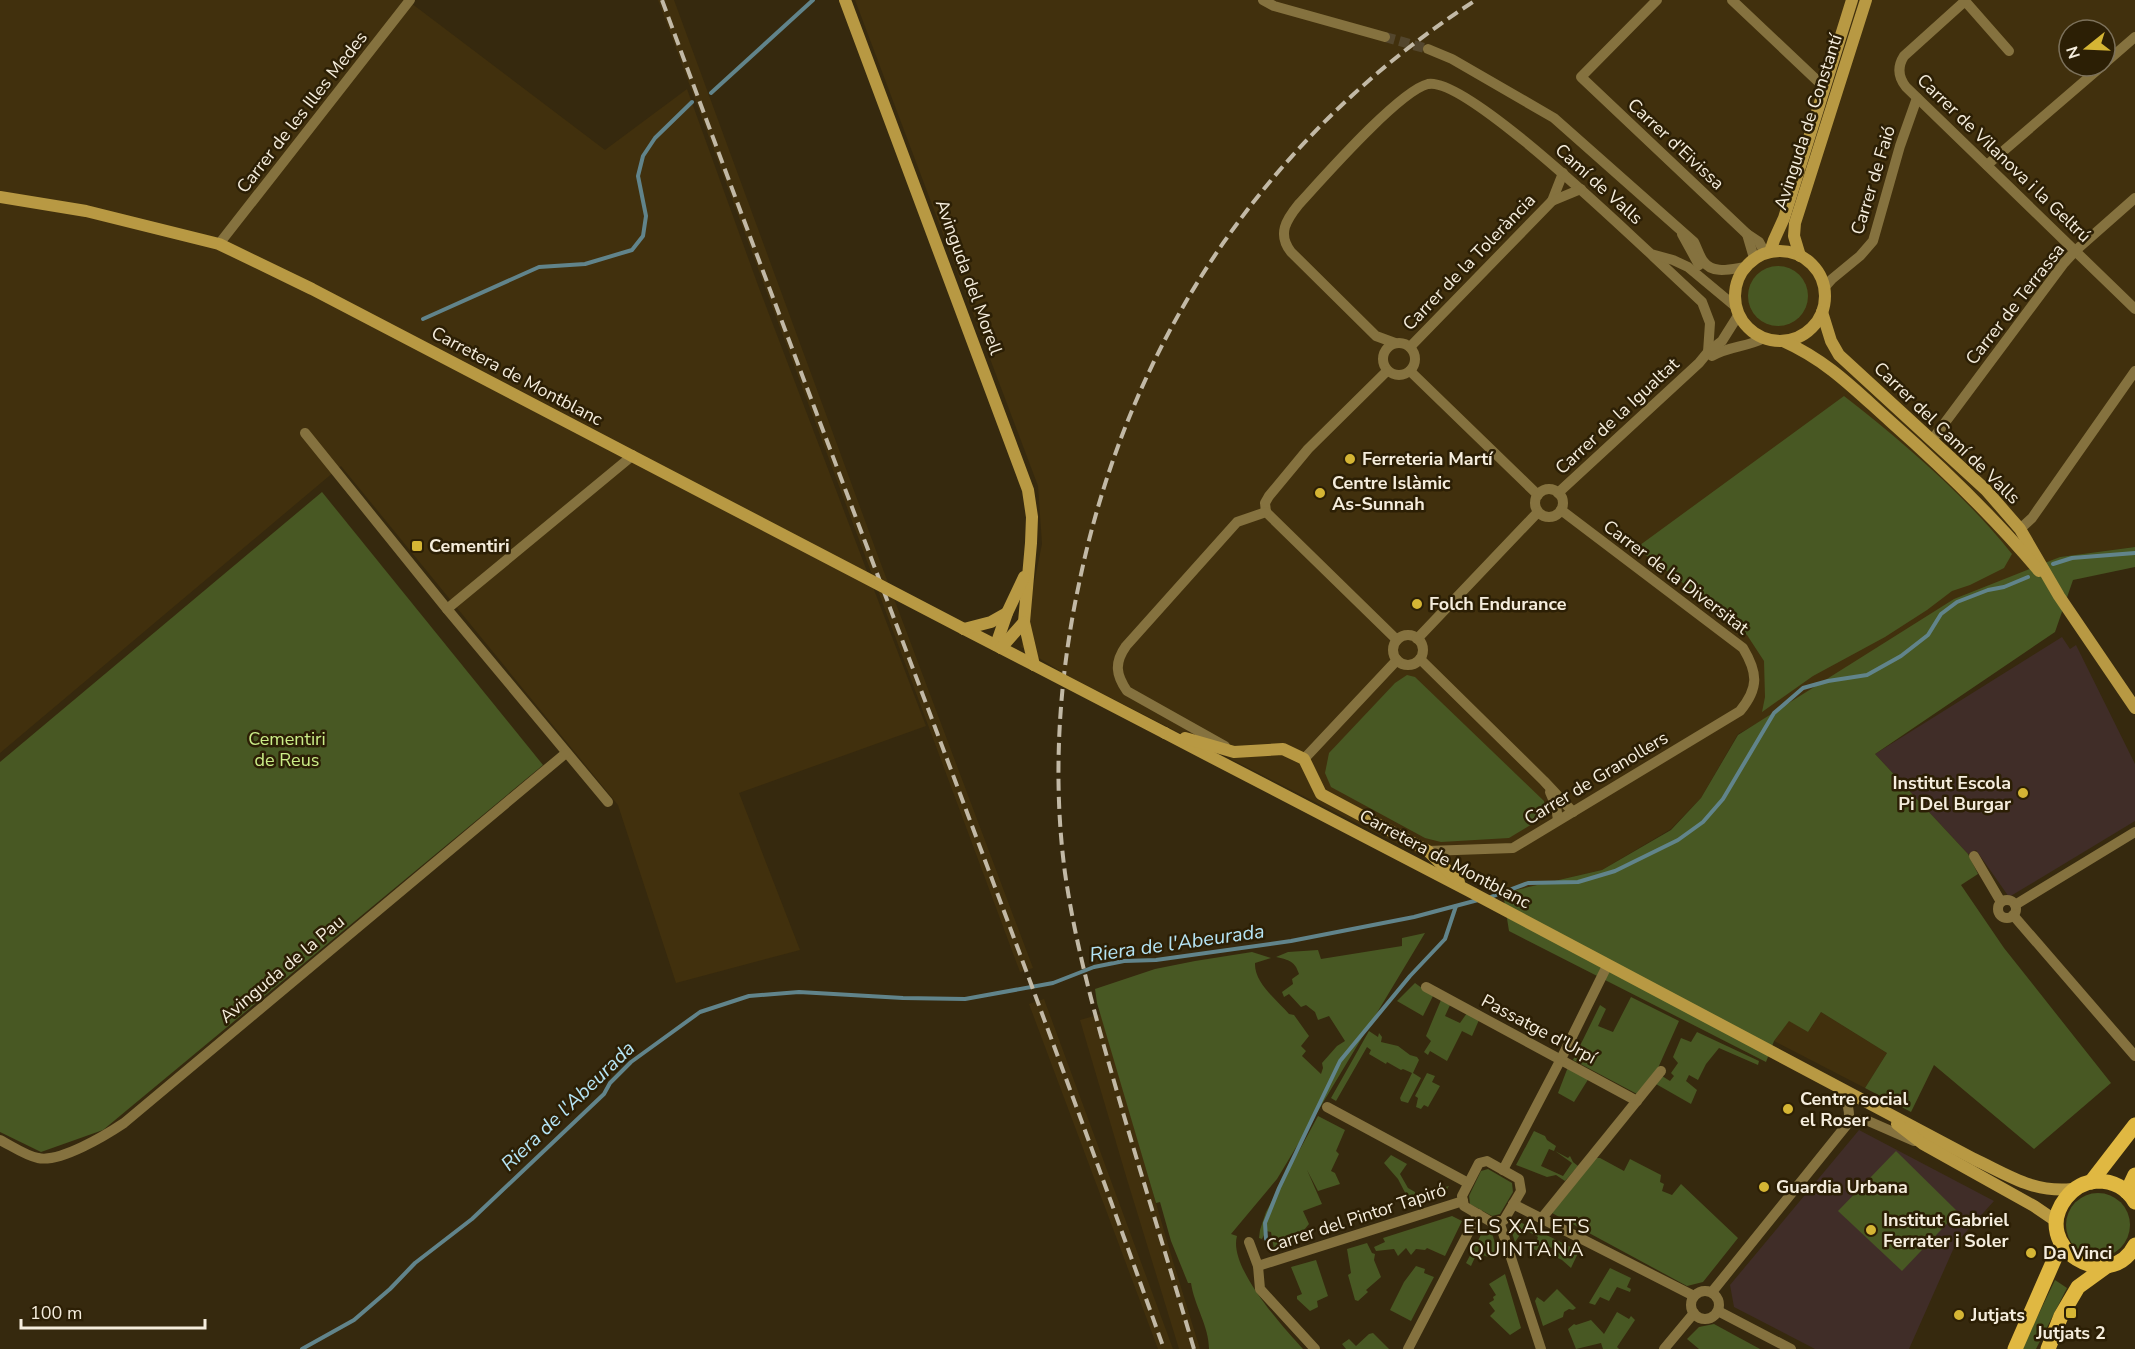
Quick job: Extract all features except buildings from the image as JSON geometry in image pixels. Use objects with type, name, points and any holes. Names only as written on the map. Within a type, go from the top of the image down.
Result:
[{"type":"main road","points":[[2091,1182],[2135,1125]]},
{"type":"main road","points":[[2131,1197],[2135,1175]]},
{"type":"main road","points":[[2110,1265],[2095,1266],[2076,1260],[2065,1251],[2061,1244],[2056,1221],[2059,1206],[2072,1189],[2091,1182],[2106,1181],[2120,1187],[2131,1197]]},
{"type":"main road","points":[[2015,1349],[2061,1244]]},
{"type":"main road","points":[[2048,1349],[2061,1316],[2078,1287],[2110,1265],[2122,1260],[2135,1246]]},
{"type":"street","name":"Carrer de les Illes Medes","points":[[219,244],[410,0]]},
{"type":"street","name":"Avinguda del Morell","points":[[845,0],[1028,490],[1032,517],[1032,543],[1024,622],[1035,665]]},
{"type":"street","points":[[1263,0],[1274,6],[1385,37]]},
{"type":"street","name":"Carrer d'Eivissa","points":[[1657,0],[1581,77],[1759,242],[1759,257]]},
{"type":"street","points":[[1732,0],[1827,89]]},
{"type":"street","points":[[1803,198],[1808,165],[1851,0]]},
{"type":"street","points":[[1699,363],[1722,341],[1737,306],[1736,284],[1774,240],[1784,218],[1851,24],[1865,0]]},
{"type":"street","name":"Avinguda de Constantí","points":[[1800,256],[1794,228],[1865,0]]},
{"type":"street","name":"Carrer de Vilanova i la Geltrú","points":[[2008,51],[1965,0],[1912,48],[1901,61],[1900,77],[1917,98],[2135,309]]},
{"type":"street","points":[[2117,52],[2135,37]]},
{"type":"street","name":"Camí de Valls","points":[[1428,49],[1452,59],[1554,118],[1694,242],[1702,260],[1711,267],[1720,270],[1759,257]]},
{"type":"street","points":[[1987,165],[2087,78]]},
{"type":"street","name":"Camí de Valls","points":[[1395,343],[1376,336],[1291,252],[1284,242],[1283,231],[1288,219],[1299,204],[1372,127],[1416,89],[1428,84],[1438,84],[1495,118],[1563,173],[1651,254],[1688,267],[1737,306]]},
{"type":"street","name":"Carrer de Faió","points":[[1824,288],[1860,256],[1873,241],[1900,146],[1917,98]]},
{"type":"street","name":"Carrer de la Tolerància","points":[[1410,347],[1552,201],[1563,173]]},
{"type":"street","name":"Carrer de la Tolerància","points":[[1552,201],[1581,189]]},
{"type":"street","name":"Carretera de Montblanc","points":[[0,197],[86,211],[219,244],[428,349],[1873,1104]]},
{"type":"street","name":"Carrer de Terrassa","points":[[1932,440],[2075,251],[2135,198]]},
{"type":"street","name":"Camí de Valls","points":[[1681,231],[1700,268],[1737,306]]},
{"type":"street","points":[[1737,306],[1749,328],[1764,338],[1783,341],[1806,332],[1822,312],[1824,288],[1813,266],[1800,256],[1789,252],[1759,257]]},
{"type":"street","points":[[1651,254],[1702,302],[1710,323],[1708,352]]},
{"type":"street","name":"Carrer del Camí de Valls","points":[[1822,312],[1834,348],[1844,360],[1986,490],[2020,529],[2059,596],[2135,708]]},
{"type":"street","points":[[1699,363],[1724,349],[1764,338]]},
{"type":"street","name":"Carrer del Camí de Valls","points":[[1783,341],[1813,355],[1840,376],[1934,461],[2017,545],[2059,596]]},
{"type":"street","points":[[1403,343],[1410,347],[1415,359],[1410,371],[1399,375],[1387,371],[1382,362],[1383,354],[1389,346],[1403,343]]},
{"type":"street","name":"Carrer de la Igualtat","points":[[1558,493],[1699,363]]},
{"type":"street","points":[[1387,371],[1308,450],[1265,503],[1266,512],[1397,640]]},
{"type":"street","points":[[1410,371],[1538,495]]},
{"type":"street","points":[[1934,461],[1953,476],[2009,531],[2014,532],[2032,518],[2135,371]]},
{"type":"street","points":[[305,433],[447,609],[608,802]]},
{"type":"street","points":[[447,609],[632,456]]},
{"type":"street","points":[[1550,489],[1558,493],[1563,501],[1561,510],[1555,516],[1542,516],[1535,504],[1538,495],[1550,489]]},
{"type":"street","name":"Carrer de la Diversitat","points":[[1561,510],[1743,648],[1751,663],[1755,681]]},
{"type":"street","points":[[1234,752],[1127,691],[1119,680],[1116,667],[1126,646],[1237,522],[1266,512]]},
{"type":"street","points":[[1417,639],[1538,512]]},
{"type":"street","points":[[998,646],[1007,613],[1028,571]]},
{"type":"street","points":[[964,629],[991,622],[1007,613]]},
{"type":"street","points":[[998,646],[1024,622]]},
{"type":"street","points":[[1407,636],[1417,639],[1422,646],[1420,659],[1414,664],[1407,665],[1397,660],[1393,649],[1397,640],[1407,636]]},
{"type":"street","points":[[1420,659],[1573,812]]},
{"type":"street","points":[[1304,759],[1397,660]]},
{"type":"street","name":"Carrer de Granollers","points":[[1428,851],[1513,848],[1740,711],[1750,698],[1755,681]]},
{"type":"street","points":[[1165,733],[1234,752],[1284,749],[1304,759],[1321,794],[1428,851],[1469,891]]},
{"type":"street","name":"Avinguda de la Pau","points":[[0,1140],[38,1158],[52,1158],[101,1139],[124,1123],[566,753]]},
{"type":"street","points":[[1544,781],[1573,801],[1585,804]]},
{"type":"street","points":[[1544,781],[1557,806],[1558,820]]},
{"type":"street","points":[[1974,856],[2001,903],[2000,914],[2004,917],[2135,832]]},
{"type":"street","points":[[2014,910],[2135,1056]]},
{"type":"street","points":[[1503,1170],[1562,1059],[1607,966]]},
{"type":"street","name":"Passatge d'Urpí","points":[[1426,987],[1637,1101]]},
{"type":"street","points":[[1542,1218],[1661,1071]]},
{"type":"street","points":[[1712,1292],[1849,1122],[1848,1101],[1834,1084]]},
{"type":"street","points":[[1873,1104],[1923,1144]]},
{"type":"street","points":[[1873,1104],[1974,1159],[2019,1180],[2043,1189],[2072,1189]]},
{"type":"street","points":[[1327,1107],[1468,1183]]},
{"type":"street","points":[[1849,1122],[1866,1120],[1923,1144],[2034,1206],[2056,1221]]},
{"type":"street","points":[[1487,1161],[1503,1170],[1519,1179],[1521,1191],[1504,1220],[1493,1222],[1464,1206],[1462,1196],[1479,1163],[1487,1161]]},
{"type":"street","name":"Carrer del Pintor Tapiró","points":[[1258,1266],[1463,1201]]},
{"type":"street","points":[[1513,1204],[1694,1296]]},
{"type":"street","points":[[1408,1349],[1478,1214]]},
{"type":"street","points":[[1499,1221],[1541,1349]]},
{"type":"street","points":[[1250,1242],[1258,1266],[1260,1289],[1315,1349]]},
{"type":"street","points":[[1700,1291],[1712,1292],[1718,1299],[1718,1311],[1711,1317],[1697,1316],[1691,1305],[1694,1296],[1700,1291]]},
{"type":"street","points":[[1718,1311],[1791,1349]]},
{"type":"street","points":[[1664,1349],[1694,1313]]},
{"type":"shaded area","points":[[0,0],[407,0],[605,150],[687,89],[759,288],[926,726],[739,793],[800,950],[676,983],[618,805],[341,466],[0,753]]},
{"type":"shaded area","points":[[658,0],[674,0],[878,556],[1033,968],[1020,972]]},
{"type":"shaded area","points":[[855,0],[2135,0],[2135,547],[2060,557],[1738,734],[1701,798],[1671,829],[1602,870],[1503,893],[1478,885],[1070,677],[1021,647],[1042,544],[1038,486]]},
{"type":"shaded area","name":"Institut Escola Pi Del Burgar","points":[[2062,637],[2070,649],[2076,645],[2135,764],[2135,821],[2009,897],[1976,850],[1968,854],[1875,754]]},
{"type":"shaded area","points":[[1044,999],[1173,1349],[1158,1349],[1029,1004]]},
{"type":"shaded area","points":[[1821,1012],[1887,1053],[1865,1088],[1774,1041],[1789,1020],[1808,1032]]},
{"type":"shaded area","points":[[1101,1014],[1200,1349],[1179,1349],[1126,1176],[1080,1020]]},
{"type":"shaded area","name":"Institut Gabriel Ferrater i Soler","points":[[1859,1130],[1994,1201],[1956,1243],[1909,1349],[1815,1349],[1734,1307],[1730,1285]]},
{"type":"green space","points":[[1778,266],[1795,271],[1803,279],[1808,296],[1803,313],[1795,321],[1778,326],[1761,321],[1753,313],[1748,296],[1753,279],[1761,271]]},
{"type":"green space","points":[[1844,396],[1954,490],[2012,554],[2004,568],[1952,591],[1885,637],[1813,676],[1762,712],[1765,697],[1764,661],[1747,635],[1723,613],[1636,548]]},
{"type":"green space","name":"Cementiri de Reus","points":[[322,492],[543,765],[103,1130],[41,1152],[0,1132],[0,762]]},
{"type":"green space","points":[[2135,547],[2135,567],[2073,580],[2055,632],[1875,754],[1968,854],[1978,874],[1961,885],[2004,948],[2111,1083],[2034,1149],[1934,1065],[1911,1112],[1865,1088],[1887,1053],[1821,1012],[1808,1032],[1789,1021],[1774,1041],[1766,1062],[1509,931],[1503,893],[1602,870],[1671,830],[1701,798],[1738,735],[1954,599],[2060,557]]},
{"type":"green space","points":[[1407,675],[1415,677],[1544,801],[1545,812],[1542,818],[1509,838],[1441,842],[1425,838],[1331,787],[1325,773],[1329,753],[1395,683]]},
{"type":"green space","points":[[1425,933],[1277,1179],[1231,1234],[1237,1236],[1236,1249],[1241,1264],[1259,1296],[1303,1349],[1209,1349],[1207,1332],[1191,1283],[1188,1283],[1171,1241],[1160,1202],[1156,1203],[1097,1003],[1095,989],[1155,969],[1195,961],[1252,952],[1271,958],[1255,963],[1258,977],[1289,1014],[1294,1015],[1309,1036],[1301,1046],[1306,1051],[1302,1056],[1321,1074],[1322,1063],[1337,1046],[1345,1041],[1329,1016],[1318,1020],[1315,1012],[1306,1005],[1301,1007],[1289,994],[1284,997],[1282,992],[1293,984],[1292,979],[1299,974],[1296,966],[1291,962],[1276,957],[1288,952],[1318,950],[1321,959],[1402,946],[1402,938]]},
{"type":"green space","points":[[1415,983],[1433,996],[1423,1016],[1397,1001]]},
{"type":"green space","points":[[1631,997],[1679,1021],[1658,1068],[1637,1094],[1573,1060],[1600,1005],[1606,1009],[1598,1026],[1613,1032]]},
{"type":"green space","points":[[1441,1000],[1450,1005],[1445,1016],[1460,1023],[1467,1013],[1479,1020],[1472,1036],[1462,1031],[1447,1061],[1430,1051],[1428,1055],[1424,1052],[1431,1041],[1426,1036]]},
{"type":"green space","points":[[1369,1031],[1378,1037],[1379,1033],[1382,1037],[1381,1042],[1398,1046],[1419,1060],[1413,1073],[1421,1078],[1408,1103],[1401,1101],[1400,1098],[1412,1073],[1387,1062],[1386,1064],[1369,1054],[1371,1050],[1367,1047],[1336,1101],[1331,1098]]},
{"type":"green space","points":[[1697,1032],[1759,1061],[1758,1065],[1719,1048],[1706,1064],[1698,1080],[1689,1075],[1686,1081],[1697,1090],[1691,1104],[1656,1084],[1662,1076],[1670,1081],[1674,1076],[1671,1073],[1678,1063],[1673,1057],[1681,1038],[1691,1042]]},
{"type":"green space","points":[[1568,1067],[1589,1078],[1574,1102],[1558,1093]]},
{"type":"green space","points":[[1427,1073],[1435,1076],[1432,1082],[1440,1086],[1428,1107],[1424,1105],[1421,1109],[1416,1107],[1418,1098],[1415,1096]]},
{"type":"green space","points":[[1318,1116],[1345,1130],[1336,1151],[1339,1154],[1331,1171],[1335,1173],[1340,1184],[1318,1191],[1307,1170],[1322,1204],[1303,1211],[1309,1224],[1304,1230],[1308,1238],[1274,1249],[1271,1232],[1266,1231],[1262,1239],[1259,1238],[1260,1230],[1266,1212]]},
{"type":"green space","points":[[1534,1131],[1545,1136],[1556,1146],[1554,1151],[1549,1149],[1541,1166],[1563,1176],[1572,1163],[1555,1151],[1568,1158],[1570,1156],[1578,1166],[1565,1181],[1556,1175],[1547,1177],[1516,1165]]},
{"type":"green space","points":[[1896,1151],[1958,1212],[1902,1271],[1838,1211]]},
{"type":"green space","points":[[1391,1155],[1407,1164],[1400,1174],[1415,1195],[1421,1197],[1436,1193],[1441,1184],[1445,1187],[1449,1186],[1443,1196],[1412,1206],[1398,1179],[1384,1163]]},
{"type":"green space","points":[[1595,1158],[1600,1158],[1624,1171],[1630,1159],[1661,1175],[1660,1182],[1664,1184],[1662,1191],[1672,1195],[1681,1184],[1738,1238],[1703,1282],[1687,1286],[1552,1213]]},
{"type":"green space","points":[[1488,1169],[1512,1183],[1513,1192],[1500,1214],[1492,1216],[1470,1204],[1469,1196],[1481,1171]]},
{"type":"green space","points":[[2098,1193],[2116,1199],[2124,1207],[2130,1225],[2124,1243],[2116,1251],[2098,1257],[2080,1251],[2072,1243],[2066,1225],[2072,1207],[2080,1199]]},
{"type":"green space","points":[[1452,1216],[1462,1221],[1445,1256],[1427,1248],[1425,1250],[1416,1249],[1411,1255],[1406,1248],[1398,1256],[1394,1249],[1376,1251],[1374,1247],[1385,1242],[1383,1238]]},
{"type":"green space","points":[[1520,1222],[1579,1251],[1571,1268],[1554,1256],[1557,1250],[1542,1244],[1538,1251],[1533,1249],[1538,1237],[1524,1229],[1515,1242],[1512,1233]]},
{"type":"green space","points":[[1483,1231],[1492,1233],[1498,1253],[1488,1257],[1477,1253],[1471,1266],[1466,1263]]},
{"type":"green space","points":[[1367,1243],[1372,1253],[1375,1254],[1374,1260],[1381,1277],[1366,1290],[1368,1292],[1358,1301],[1355,1300],[1348,1275],[1351,1273],[1347,1249]]},
{"type":"green space","points":[[1316,1260],[1328,1296],[1317,1301],[1318,1307],[1310,1311],[1297,1299],[1297,1296],[1302,1294],[1291,1267]]},
{"type":"green space","points":[[1416,1266],[1425,1269],[1424,1273],[1434,1277],[1411,1321],[1390,1310],[1404,1282]]},
{"type":"green space","points":[[1610,1268],[1631,1278],[1627,1287],[1631,1289],[1630,1292],[1617,1287],[1609,1301],[1600,1297],[1595,1305],[1589,1303]]},
{"type":"green space","points":[[1505,1274],[1521,1328],[1510,1335],[1490,1316],[1495,1311],[1489,1303],[1496,1295],[1489,1284]]},
{"type":"green space","points":[[2055,1280],[2067,1288],[2036,1349],[2022,1349]]},
{"type":"green space","points":[[1557,1289],[1576,1308],[1569,1309],[1564,1312],[1563,1317],[1543,1326],[1535,1301],[1537,1297],[1544,1302]]},
{"type":"green space","points":[[1617,1312],[1629,1319],[1631,1316],[1635,1320],[1617,1347],[1619,1349],[1603,1349],[1601,1343],[1576,1349],[1568,1329],[1574,1324],[1591,1320],[1604,1334]]},
{"type":"green space","points":[[1714,1324],[1760,1349],[1699,1349],[1687,1339],[1699,1327]]},
{"type":"green space","points":[[1373,1333],[1389,1349],[1346,1349],[1342,1344],[1349,1339],[1356,1346]]},
{"type":"waterway","points":[[711,93],[813,0]]},
{"type":"waterway","points":[[423,319],[539,267],[585,264],[632,250],[643,236],[646,216],[638,176],[643,156],[655,138],[692,102]]},
{"type":"waterway","name":"Riera de l'Abeurada","points":[[2053,564],[2072,558],[2135,553]]},
{"type":"waterway","name":"Riera de l'Abeurada","points":[[1488,898],[1528,883],[1578,882],[1615,871],[1678,840],[1703,822],[1723,799],[1774,713],[1803,688],[1828,681],[1867,675],[1901,656],[1928,635],[1941,614],[1957,602],[2028,577]]},
{"type":"waterway","name":"Riera de l'Abeurada","points":[[302,1349],[354,1320],[390,1289],[415,1263],[472,1219],[604,1094],[610,1083],[631,1062],[700,1012],[749,996],[799,992],[965,999],[1053,983],[1094,967],[1124,961],[1156,960],[1291,941],[1414,917],[1478,900]]},
{"type":"waterway","points":[[1266,1239],[1265,1223],[1279,1188],[1340,1061],[1410,976],[1445,939],[1456,906]]},
{"type":"tunnel","points":[[1385,37],[1428,49]]},
{"type":"railway","points":[[662,0],[1041,1011],[1164,1349]]},
{"type":"railway","points":[[1194,1349],[1098,1026],[1076,935],[1065,873],[1058,763],[1067,652],[1080,579],[1103,490],[1134,405],[1173,325],[1219,249],[1273,178],[1334,113],[1401,53],[1476,0]]},
{"type":"place","name":"Ferreteria Martí","points":[[1350,459]]},
{"type":"place","name":"Centre Islàmic As-Sunnah","points":[[1320,493]]},
{"type":"place","name":"Cementiri","points":[[417,546]]},
{"type":"place","name":"Folch Endurance","points":[[1417,604]]},
{"type":"place","name":"Institut Escola Pi Del Burgar","points":[[2023,793]]},
{"type":"place","name":"Centre social el Roser","points":[[1788,1109]]},
{"type":"place","name":"Guardia Urbana","points":[[1764,1187]]},
{"type":"place","name":"Institut Gabriel Ferrater i Soler","points":[[1871,1230]]},
{"type":"place","name":"Da Vinci","points":[[2031,1253]]},
{"type":"place","name":"Jutjats 2","points":[[2071,1313]]},
{"type":"place","name":"Jutjats","points":[[1959,1315]]},
{"type":"district","name":"ELS XALETS QUINTANA","points":[[1527,1238]]}]
